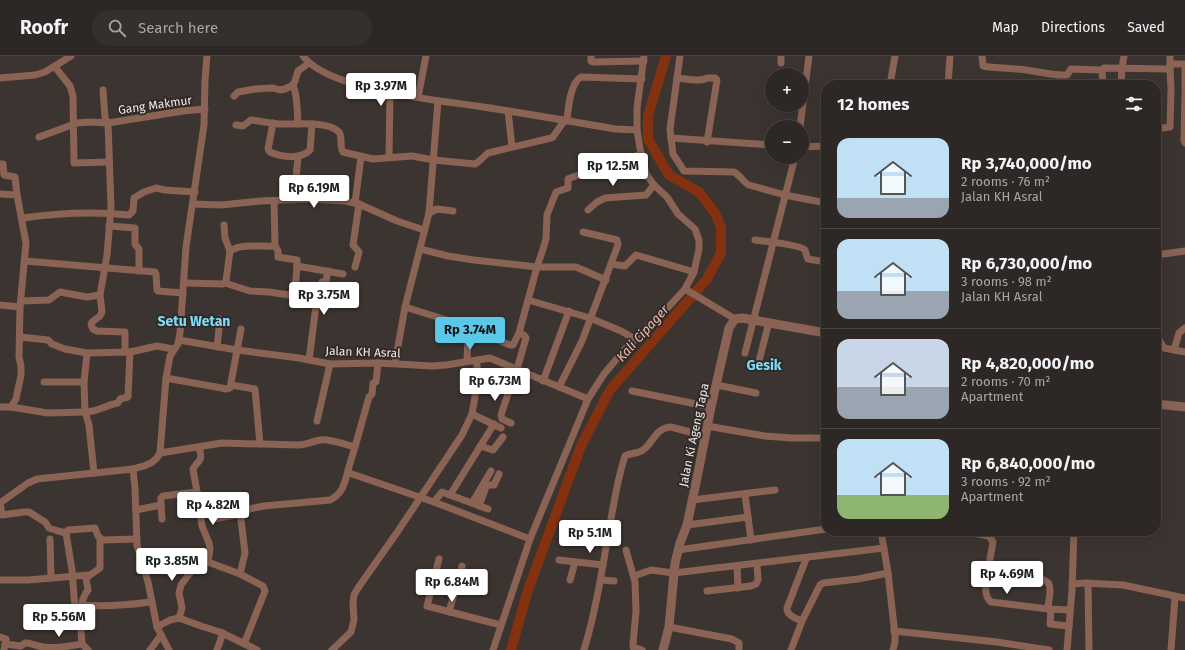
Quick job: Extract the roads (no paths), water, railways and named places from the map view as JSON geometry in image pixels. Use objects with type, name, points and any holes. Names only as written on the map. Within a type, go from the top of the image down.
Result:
[{"type":"street","points":[[0,78],[35,75],[45,72],[71,56]]},
{"type":"street","points":[[0,580],[28,580],[88,575],[100,568],[100,539],[95,528],[68,530],[66,533],[58,532],[49,528],[45,522],[28,512],[2,515],[0,503],[32,481],[53,477],[133,469],[154,462],[160,453],[166,378],[170,356],[179,340],[186,247],[204,125],[207,56]]},
{"type":"street","points":[[303,56],[309,63],[326,74],[390,94],[418,97],[615,129],[637,130]]},
{"type":"street","points":[[418,97],[426,56]]},
{"type":"street","points":[[493,650],[530,539],[588,399],[604,374],[635,339],[686,290],[694,272],[700,243],[696,232],[678,214],[665,194],[654,185],[646,173],[637,130],[637,108],[644,58],[593,62],[591,60],[591,56]]},
{"type":"street","points":[[680,56],[670,129],[673,154],[684,171],[734,172],[744,183],[749,185],[784,195],[821,202]]},
{"type":"street","points":[[801,120],[809,56]]},
{"type":"street","points":[[891,80],[895,56]]},
{"type":"street","points":[[948,80],[950,56]]},
{"type":"street","points":[[982,56],[982,65],[984,66],[1064,75],[1071,69],[1102,70],[1106,68],[1170,66],[1185,64]]},
{"type":"street","points":[[1121,80],[1124,56]]},
{"type":"street","points":[[1161,129],[1170,127],[1170,56]]},
{"type":"street","points":[[234,96],[238,92],[270,88],[280,90],[293,85],[296,81],[298,71],[309,63]]},
{"type":"street","points":[[53,68],[70,86],[73,96],[74,163],[108,162]]},
{"type":"street","points":[[1185,69],[1185,91]]},
{"type":"street","points":[[1102,70],[1102,80]]},
{"type":"street","points":[[236,125],[243,126],[251,120],[273,123],[324,125],[338,131],[343,152],[361,157],[373,159],[412,156],[434,160],[477,163],[486,154],[553,137],[565,121],[574,84],[581,76],[642,79]]},
{"type":"street","points":[[676,78],[692,80],[715,78],[717,80],[707,142]]},
{"type":"street","points":[[293,85],[296,92],[298,124]]},
{"type":"street","points":[[0,407],[11,407],[48,413],[94,412],[107,405],[118,403],[120,399],[128,397],[125,332],[94,330],[91,327],[92,322],[100,316],[102,312],[100,295],[107,255],[110,213],[108,123],[105,118],[103,90]]},
{"type":"street","points":[[389,157],[390,94]]},
{"type":"street","points":[[1185,96],[1185,143]]},
{"type":"street","points":[[395,363],[405,308],[429,213],[438,101]]},
{"type":"street","name":"Gang Makmur","points":[[39,137],[73,124],[90,122],[108,123],[205,109]]},
{"type":"street","points":[[508,112],[512,147]]},
{"type":"street","points":[[273,123],[268,149],[270,152],[280,155],[298,156],[307,153],[310,150],[312,124]]},
{"type":"street","points":[[671,138],[765,146]]},
{"type":"street","points":[[809,147],[821,146]]},
{"type":"street","points":[[405,308],[450,321],[513,345],[519,333],[546,239],[547,215],[556,192],[568,188],[568,180],[570,178],[641,154]]},
{"type":"street","points":[[294,200],[298,156]]},
{"type":"street","points":[[355,267],[359,252],[353,246],[361,157]]},
{"type":"street","points":[[0,164],[3,164],[4,174],[15,177],[26,243],[20,304],[19,357],[21,375],[16,399],[11,407]]},
{"type":"street","points":[[745,353],[755,320],[784,195],[793,164]]},
{"type":"street","points":[[588,210],[605,198],[646,195],[654,185]]},
{"type":"street","points":[[22,218],[84,213],[129,214],[132,213],[134,198],[152,189],[195,192]]},
{"type":"street","points":[[0,194],[17,195]]},
{"type":"street","points":[[193,204],[221,206],[254,201],[345,201],[357,203],[397,221],[424,230]]},
{"type":"street","points":[[184,283],[208,285],[225,283],[250,291],[290,294],[295,291],[297,260],[278,257],[278,251],[275,246],[274,201]]},
{"type":"street","points":[[429,213],[437,209],[453,211]]},
{"type":"street","points":[[224,225],[225,238],[230,251],[225,283]]},
{"type":"street","points":[[109,226],[135,228],[135,244],[139,249],[139,271]]},
{"type":"street","points":[[560,387],[582,341],[606,280],[618,244],[618,241],[583,232]]},
{"type":"street","points":[[755,240],[774,242],[802,248],[806,251],[808,259],[821,261]]},
{"type":"street","points":[[230,251],[244,246],[275,246]]},
{"type":"street","points":[[420,249],[459,258],[537,267],[576,267],[606,280]]},
{"type":"street","points":[[1161,254],[1185,251]]},
{"type":"street","points":[[611,264],[625,266],[636,255],[694,272]]},
{"type":"street","points":[[25,262],[156,273],[158,291],[183,293]]},
{"type":"street","points":[[297,266],[343,274]]},
{"type":"street","points":[[309,360],[318,298],[322,282],[326,281],[328,271]]},
{"type":"street","points":[[686,290],[735,319],[742,318],[769,322],[821,332]]},
{"type":"street","points":[[0,305],[49,300],[60,292],[87,296],[100,295]]},
{"type":"street","points":[[528,300],[590,318],[621,331],[635,339]]},
{"type":"street","points":[[543,381],[569,311]]},
{"type":"street","points":[[217,347],[220,319]]},
{"type":"street","name":"Jalan Ki Ageng Tapa","points":[[663,649],[668,627],[678,550],[692,500],[729,328],[735,319]]},
{"type":"street","points":[[759,361],[769,322]]},
{"type":"street","points":[[1174,350],[1178,333],[1185,328]]},
{"type":"street","points":[[231,386],[242,329]]},
{"type":"street","points":[[467,361],[469,329]]},
{"type":"street","points":[[510,423],[502,419],[500,415],[517,369],[526,338],[524,335],[519,333]]},
{"type":"street","points":[[20,338],[48,340],[52,344],[65,349],[87,353],[127,352],[157,346],[174,349]]},
{"type":"street","name":"Jalan KH Asral","points":[[179,340],[330,364],[395,363],[439,365],[490,358],[588,399]]},
{"type":"street","points":[[1161,343],[1164,348],[1185,352]]},
{"type":"street","points":[[87,353],[84,382],[85,412],[89,425],[94,473]]},
{"type":"street","points":[[332,650],[351,632],[354,620],[354,595],[358,588],[462,435],[472,414],[477,385],[477,360]]},
{"type":"street","points":[[214,519],[241,514],[244,510],[264,506],[330,500],[336,497],[343,489],[368,397],[372,394],[373,383],[376,383],[378,363]]},
{"type":"street","points":[[317,421],[330,364]]},
{"type":"street","points":[[166,378],[227,389],[231,386],[255,389],[260,444]]},
{"type":"street","points":[[44,382],[84,382]]},
{"type":"street","points":[[716,385],[756,393]]},
{"type":"street","points":[[632,391],[711,407]]},
{"type":"street","points":[[1161,405],[1185,408]]},
{"type":"street","points":[[472,414],[501,428]]},
{"type":"street","points":[[450,495],[494,424]]},
{"type":"street","points":[[707,426],[765,436],[821,438]]},
{"type":"street","points":[[584,650],[591,627],[601,580],[602,565],[620,473],[625,456],[644,449],[661,429],[671,428],[706,436]]},
{"type":"street","points":[[480,446],[493,450],[503,437]]},
{"type":"street","points":[[160,453],[222,443],[306,445],[318,440],[355,447]]},
{"type":"street","points":[[199,447],[201,458],[193,469],[202,508],[202,526],[210,548],[208,562]]},
{"type":"street","points":[[133,469],[137,545],[158,627],[169,650]]},
{"type":"street","points":[[348,471],[349,473],[434,502],[530,539]]},
{"type":"street","points":[[475,504],[485,481],[492,471]]},
{"type":"street","points":[[494,485],[499,474]]},
{"type":"street","points":[[485,481],[494,485]]},
{"type":"street","points":[[475,504],[487,485],[494,485]]},
{"type":"street","points":[[692,500],[745,495],[775,490]]},
{"type":"street","points":[[162,519],[161,498],[163,496],[198,492]]},
{"type":"street","points":[[434,502],[442,492],[488,509]]},
{"type":"street","points":[[745,495],[751,540]]},
{"type":"street","points":[[136,510],[161,505]]},
{"type":"street","points":[[240,574],[245,553],[241,514]]},
{"type":"street","points":[[686,525],[748,517]]},
{"type":"street","points":[[678,550],[821,530]]},
{"type":"street","points":[[66,533],[75,608],[81,614]]},
{"type":"street","points":[[882,536],[888,574],[895,642],[892,650]]},
{"type":"street","points":[[989,536],[993,542],[988,570],[986,596],[991,602],[1070,610]]},
{"type":"street","points":[[1067,650],[1074,536]]},
{"type":"street","points":[[50,539],[50,578]]},
{"type":"street","points":[[100,539],[107,541],[137,539]]},
{"type":"street","points":[[634,576],[646,571],[674,573],[806,559],[884,548]]},
{"type":"street","points":[[626,550],[634,576],[636,611],[633,644],[636,648],[642,650]]},
{"type":"street","points":[[142,562],[165,562],[166,557],[189,557]]},
{"type":"street","points":[[439,559],[427,606],[501,625]]},
{"type":"street","points":[[802,621],[788,614],[786,608],[806,559]]},
{"type":"street","points":[[559,560],[602,565]]},
{"type":"street","points":[[179,618],[182,608],[180,593],[181,585],[200,563],[208,562],[240,574],[263,586],[265,591],[244,644]]},
{"type":"street","points":[[570,580],[576,562]]},
{"type":"street","points":[[707,591],[751,586],[758,582],[756,564]]},
{"type":"street","points":[[449,612],[462,566]]},
{"type":"street","points":[[737,566],[738,588]]},
{"type":"street","points":[[988,570],[1037,577],[1047,581],[1050,587],[1050,624],[1069,626]]},
{"type":"street","points":[[791,650],[802,621],[820,585],[823,583],[888,574]]},
{"type":"street","points":[[88,575],[86,578],[88,590],[83,595],[81,614],[82,644],[88,650]]},
{"type":"street","points":[[601,580],[614,581]]},
{"type":"street","points":[[433,581],[456,588]]},
{"type":"street","points":[[1072,584],[1123,586],[1185,598]]},
{"type":"street","points":[[1088,584],[1089,650]]},
{"type":"street","points":[[1171,650],[1175,597]]},
{"type":"street","points":[[82,605],[96,606],[151,602]]},
{"type":"street","points":[[158,627],[170,620],[179,618],[223,633],[257,650]]},
{"type":"street","points":[[668,627],[732,640],[739,643],[739,650]]},
{"type":"street","points":[[894,631],[997,642],[1049,650]]},
{"type":"street","points":[[216,650],[223,633]]},
{"type":"street","points":[[150,650],[161,635]]},
{"type":"street","points":[[0,637],[6,640],[5,647],[22,646],[27,643],[44,648],[66,649],[82,644]]},
{"type":"waterway","name":"Kali Cipager","points":[[511,650],[528,590],[581,446],[610,390],[707,279],[721,253],[721,227],[715,213],[699,192],[669,175],[648,139],[648,116],[666,56]]},
{"type":"district","name":"Setu Wetan","points":[[194,321]]},
{"type":"district","name":"Gesik","points":[[764,365]]}]
